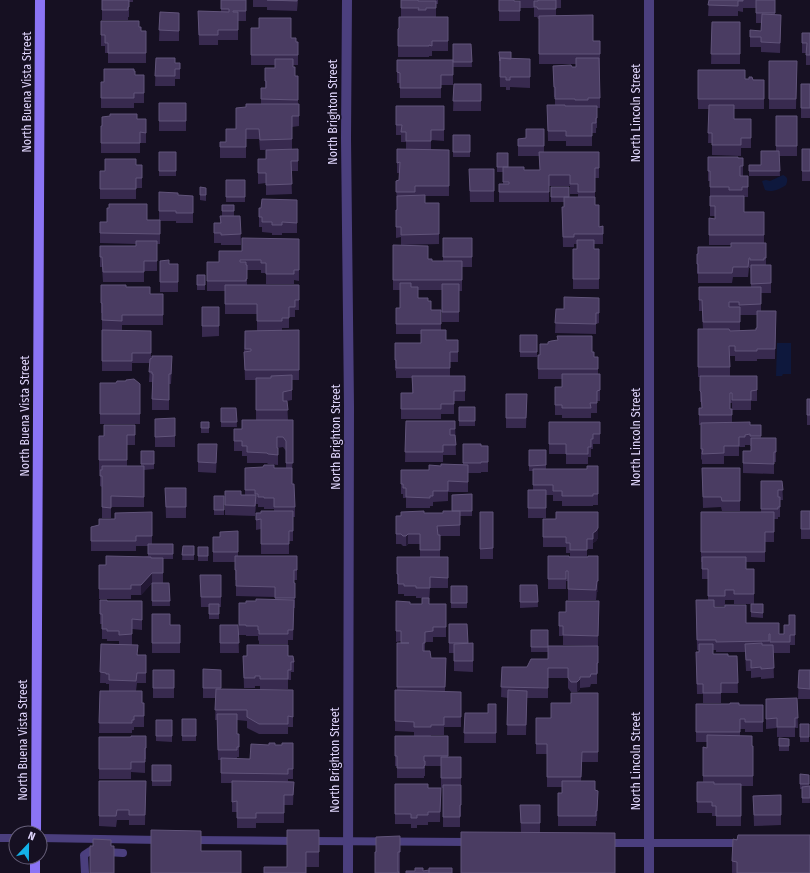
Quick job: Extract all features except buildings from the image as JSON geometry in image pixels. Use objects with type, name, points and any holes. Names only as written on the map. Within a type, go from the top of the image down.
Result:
[{"type":"main road","name":"North Buena Vista Street","points":[[36,825],[40,0]]},
{"type":"street","name":"North Brighton Street","points":[[347,0],[346,138],[349,407],[348,873]]},
{"type":"street","name":"North Lincoln Street","points":[[649,0],[649,873]]},
{"type":"lane","points":[[48,838],[169,840]]},
{"type":"lane","points":[[185,840],[483,842]]},
{"type":"lane","points":[[594,843],[749,843]]},
{"type":"lane","points":[[85,873],[84,855],[90,851],[123,853]]},
{"type":"water","points":[[783,175],[787,179],[786,185],[773,191],[765,190],[762,181],[770,181]]},
{"type":"water","points":[[777,343],[791,343],[791,374],[776,376]]}]
